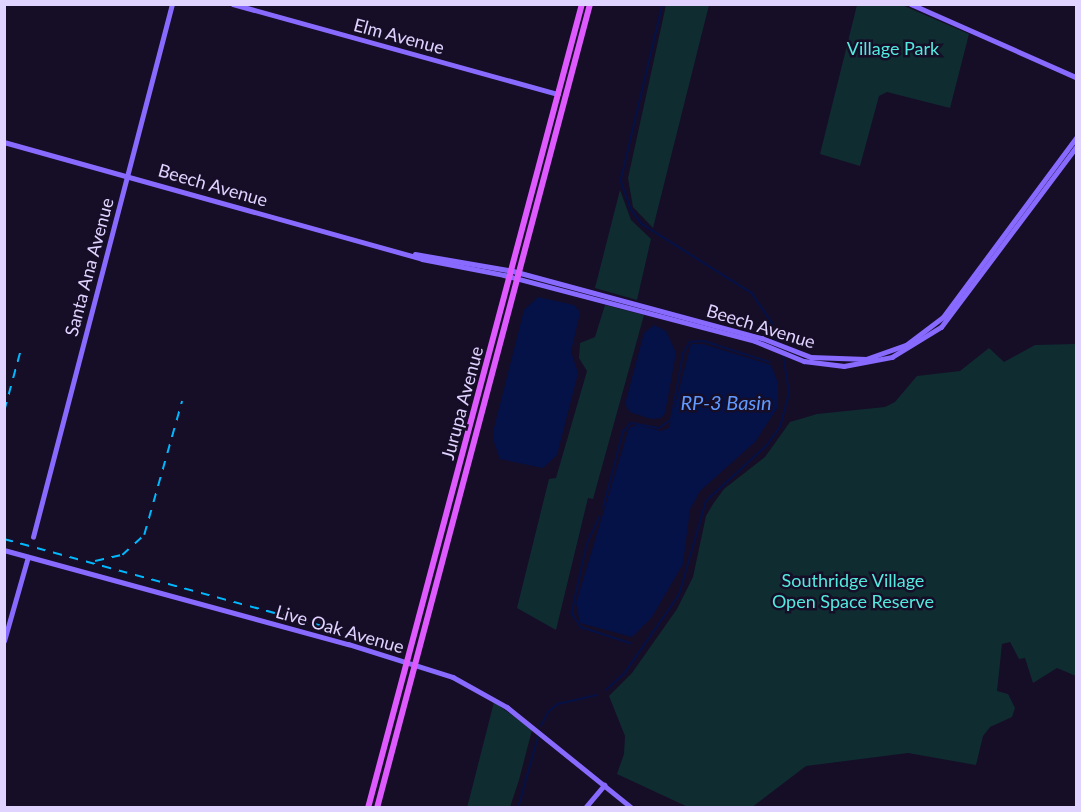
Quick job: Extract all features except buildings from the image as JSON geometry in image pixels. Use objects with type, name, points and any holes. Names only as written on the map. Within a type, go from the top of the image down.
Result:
[{"type":"main road","name":"Jurupa Avenue","points":[[369,807],[582,4]]},
{"type":"main road","name":"Jurupa Avenue","points":[[377,807],[520,276],[590,4]]},
{"type":"street","name":"Santa Ana Avenue","points":[[33,537],[172,4]]},
{"type":"street","name":"Elm Avenue","points":[[233,4],[558,93]]},
{"type":"street","points":[[911,4],[1077,77]]},
{"type":"street","name":"Beech Avenue","points":[[4,141],[415,254],[520,276],[751,335],[811,357],[838,361],[870,358],[906,345],[944,317],[1077,138]]},
{"type":"street","name":"Beech Avenue","points":[[520,276],[755,341],[804,361],[844,366],[880,361],[919,344],[952,316],[1077,147]]},
{"type":"street","name":"Live Oak Avenue","points":[[4,550],[416,664],[483,692],[531,725],[633,807]]},
{"type":"street","points":[[4,641],[28,557]]},
{"type":"street","points":[[585,807],[604,785]]},
{"type":"green space","points":[[666,5],[709,5],[653,228],[633,207],[628,178]]},
{"type":"green space","name":"Village Park","points":[[857,5],[902,5],[969,34],[950,108],[887,92],[879,96],[860,166],[820,154]]},
{"type":"green space","points":[[620,190],[631,220],[651,239],[637,300],[595,288]]},
{"type":"green space","points":[[605,305],[644,315],[593,499],[588,498],[556,630],[517,608],[549,479],[556,478],[587,371],[579,358],[580,343],[595,337]]},
{"type":"green space","name":"Southridge Village Open Space Reserve","points":[[1076,344],[1076,676],[1057,668],[1033,683],[1025,658],[1019,659],[1010,642],[1002,644],[997,691],[1008,694],[1015,708],[1012,717],[990,727],[983,736],[976,765],[908,753],[806,766],[751,808],[688,807],[617,774],[624,754],[625,736],[609,696],[632,673],[677,609],[693,577],[706,516],[713,504],[724,489],[765,457],[790,422],[817,414],[885,407],[895,402],[917,376],[960,371],[989,348],[1004,362],[1035,345]]},
{"type":"green space","points":[[494,702],[532,730],[510,807],[467,808]]},
{"type":"water","points":[[538,297],[574,305],[580,312],[571,352],[578,373],[557,455],[543,468],[500,459],[494,442],[494,428],[524,310]]},
{"type":"water","name":"RP-3 Basin","points":[[654,325],[666,331],[676,353],[665,413],[661,418],[651,419],[630,412],[625,404],[644,333]]},
{"type":"water","name":"RP-3 Basin","points":[[691,344],[703,344],[771,365],[778,383],[778,407],[755,442],[700,491],[690,509],[683,564],[652,617],[632,637],[580,623],[576,603],[629,428],[638,425],[661,431],[669,428]]},
{"type":"waterway","points":[[663,4],[621,181],[631,209],[642,224],[752,293],[772,323],[777,340]]},
{"type":"waterway","points":[[603,508],[623,432],[631,423],[659,428],[671,420],[683,354],[690,342],[704,341],[770,362]]},
{"type":"waterway","points":[[606,690],[624,674],[679,595],[706,501],[767,445],[780,427],[789,393],[783,357]]},
{"type":"waterway","points":[[600,517],[587,545],[572,613],[581,627],[630,643]]},
{"type":"waterway","points":[[541,726],[548,712],[558,704],[597,695]]},
{"type":"waterway","points":[[518,808],[538,737]]},
{"type":"railway","points":[[4,411],[20,352]]},
{"type":"railway","points":[[95,561],[122,555],[144,535],[182,401]]},
{"type":"railway","points":[[4,539],[372,640]]}]
